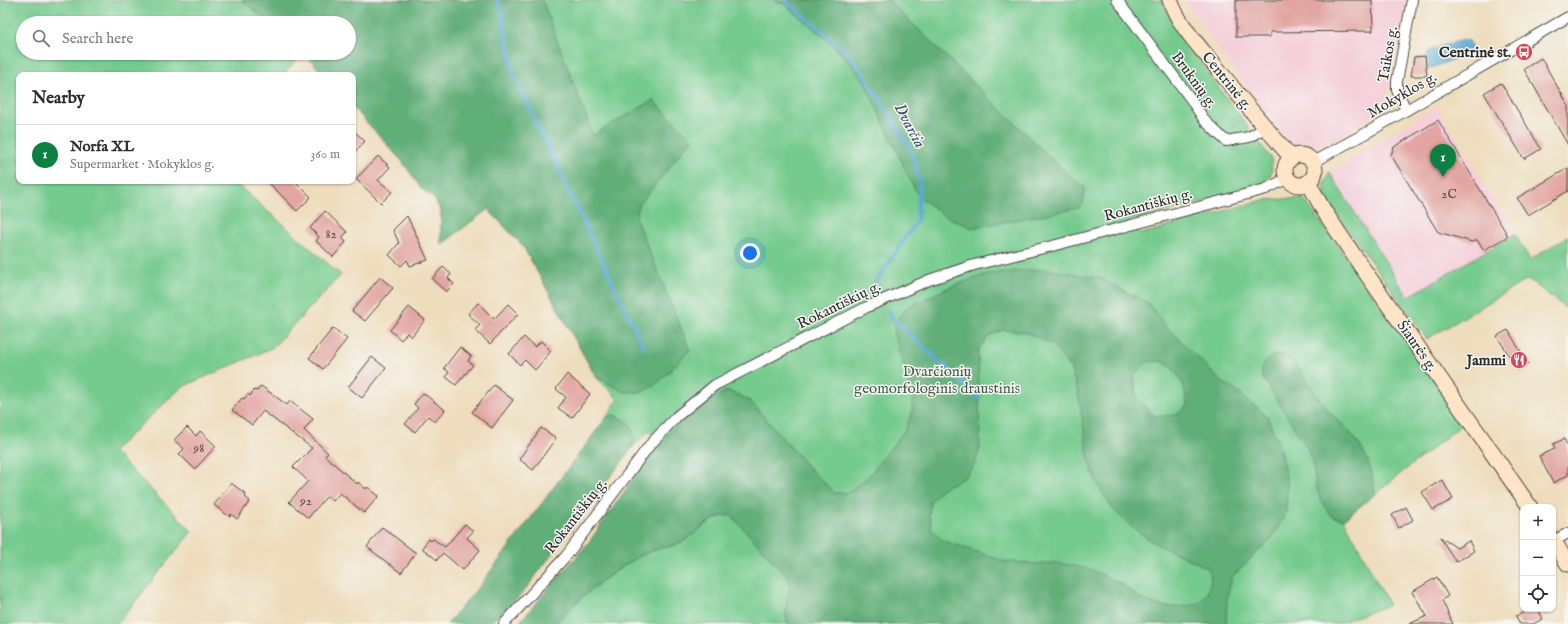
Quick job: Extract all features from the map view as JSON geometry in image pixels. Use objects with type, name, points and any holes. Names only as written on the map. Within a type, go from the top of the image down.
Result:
[{"type":"main road","name":"Centrinė g.","points":[[1170,0],[1174,10],[1187,31],[1265,128],[1292,158]]},
{"type":"main road","points":[[1302,155],[1308,157],[1313,162],[1315,168],[1314,174],[1308,182],[1299,185],[1293,183],[1288,178],[1286,165],[1292,158],[1302,155]]},
{"type":"main road","name":"Šiaurės g.","points":[[1308,182],[1324,211],[1361,266],[1528,504]]},
{"type":"main road","points":[[1556,546],[1568,564]]},
{"type":"street","name":"Bruknių g.","points":[[1117,0],[1190,98],[1205,121],[1226,141],[1249,137],[1265,128]]},
{"type":"street","name":"Taikos g.","points":[[1406,110],[1397,90],[1397,81],[1412,0]]},
{"type":"street","name":"Mokyklos g.","points":[[1313,162],[1568,16]]},
{"type":"street","name":"Rokantiškių g.","points":[[504,624],[566,556],[649,446],[676,417],[715,385],[867,307],[929,280],[974,265],[1056,245],[1266,189],[1288,178]]},
{"type":"street","points":[[1555,540],[1568,533]]},
{"type":"shaded area","points":[[1186,0],[1407,0],[1386,102],[1379,113],[1325,145],[1300,152],[1292,148],[1191,11]]},
{"type":"shaded area","points":[[1437,106],[1515,234],[1408,297],[1329,172]]},
{"type":"green space","name":"Dvarčionių geomorfologinis draustinis","points":[[0,0],[1162,0],[1171,19],[1194,54],[1271,158],[1272,166],[1268,179],[1245,189],[1127,222],[1141,234],[1263,200],[1303,198],[1465,422],[1344,519],[1389,605],[1337,624],[554,624],[597,585],[621,567],[646,553],[680,543],[706,524],[718,518],[731,516],[649,431],[632,448],[634,439],[613,415],[606,418],[618,399],[596,377],[523,246],[488,209],[441,245],[441,212],[435,199],[421,188],[402,161],[356,110],[356,72],[321,72],[310,60],[356,60],[356,16],[16,16],[16,60],[297,60],[286,72],[16,72],[16,184],[236,184],[341,275],[272,348],[182,387],[113,451],[192,531],[117,624],[0,624]]},
{"type":"green space","points":[[242,0],[542,0],[593,135],[653,100],[692,139],[639,205],[636,219],[690,350],[660,381],[643,392],[624,392],[596,377],[523,246],[488,209],[441,245],[441,212],[435,199],[421,188],[402,161],[356,110],[356,72],[321,72],[310,60],[356,60],[356,16],[261,16]]},
{"type":"green space","points":[[775,0],[888,0],[1068,175],[1085,187],[1084,201],[1079,208],[972,228],[945,216],[918,196],[863,79],[833,45],[787,6]]},
{"type":"green space","points":[[1329,172],[1408,297],[1515,234],[1530,260],[1568,236],[1568,310],[1528,279],[1427,339],[1325,198],[1325,183]]},
{"type":"green space","points":[[1046,269],[1099,278],[1148,303],[1164,324],[1221,381],[1267,416],[1279,445],[1287,482],[1286,512],[1273,537],[1232,577],[1227,599],[1226,624],[788,624],[786,604],[789,588],[788,578],[732,516],[725,516],[713,519],[680,543],[644,554],[620,568],[574,604],[554,624],[518,624],[589,542],[655,447],[689,414],[726,391],[737,394],[750,401],[812,471],[835,493],[849,492],[868,477],[905,430],[912,413],[913,394],[894,335],[895,322],[907,307],[950,287],[990,273]],"holes":[[[1002,330],[1025,332],[1052,345],[1070,367],[1078,392],[1088,456],[1096,481],[1111,507],[1133,528],[1156,544],[1208,568],[1211,579],[1207,594],[1198,603],[1183,607],[1164,607],[1141,599],[1120,583],[1090,569],[1058,563],[1040,564],[1003,561],[942,540],[932,530],[929,515],[931,500],[943,488],[964,478],[975,464],[980,448],[978,350],[989,336]],[[1162,361],[1177,375],[1185,391],[1187,406],[1176,415],[1154,416],[1136,397],[1134,375],[1147,362]]]},
{"type":"green space","points":[[1274,355],[1283,355],[1293,360],[1330,413],[1353,436],[1363,451],[1370,466],[1375,494],[1344,519],[1334,517],[1328,512],[1321,500],[1307,448],[1262,376],[1262,369]]},
{"type":"green space","points":[[613,415],[624,420],[631,426],[634,436],[632,448],[522,594],[489,624],[447,624],[478,588],[606,418]]},
{"type":"water","points":[[1463,40],[1468,40],[1471,44],[1469,53],[1429,69],[1427,53],[1432,49]]},
{"type":"building","points":[[1236,0],[1372,0],[1373,31],[1270,32],[1270,37],[1236,37]]},
{"type":"building","points":[[1425,56],[1427,76],[1411,76],[1414,57]]},
{"type":"building","points":[[1541,58],[1568,105],[1568,145],[1524,69]]},
{"type":"building","points":[[1501,83],[1541,149],[1524,159],[1484,93]]},
{"type":"building","points":[[1438,120],[1508,236],[1484,250],[1477,240],[1472,242],[1438,232],[1391,155],[1394,147]]},
{"type":"building","points":[[356,133],[365,141],[356,151]]},
{"type":"building","points":[[378,156],[390,167],[378,180],[392,192],[381,203],[356,179]]},
{"type":"building","points":[[1568,168],[1568,191],[1528,215],[1517,198]]},
{"type":"building","points":[[270,184],[298,184],[311,197],[297,211]]},
{"type":"building","points":[[325,211],[347,232],[342,238],[346,242],[333,257],[316,241],[319,237],[310,228]]},
{"type":"building","points":[[407,216],[428,260],[410,266],[407,260],[401,266],[389,255],[399,243],[393,230]]},
{"type":"building","points":[[443,267],[451,274],[448,278],[454,284],[446,292],[432,279]]},
{"type":"building","points":[[380,277],[393,288],[365,321],[352,311]]},
{"type":"building","points":[[478,303],[494,319],[508,304],[518,314],[490,344],[475,330],[480,325],[468,314]]},
{"type":"building","points":[[409,307],[425,320],[411,337],[407,333],[401,340],[390,330]]},
{"type":"building","points":[[333,328],[347,339],[323,369],[309,358]]},
{"type":"building","points":[[1508,330],[1528,364],[1518,370],[1497,336]]},
{"type":"building","points":[[524,337],[535,347],[541,341],[551,351],[535,370],[525,360],[520,365],[509,354]]},
{"type":"building","points":[[460,347],[471,356],[468,361],[473,365],[456,385],[446,377],[449,372],[444,368]]},
{"type":"building","points":[[372,357],[386,368],[362,398],[348,387]]},
{"type":"building","points":[[567,374],[590,394],[572,418],[558,408],[566,397],[556,389]]},
{"type":"building","points":[[494,385],[513,400],[492,428],[472,412]]},
{"type":"building","points":[[261,386],[287,405],[290,401],[313,419],[304,430],[328,453],[325,456],[357,484],[358,482],[366,489],[367,487],[379,496],[364,513],[340,493],[333,501],[327,496],[308,518],[289,502],[308,481],[293,467],[312,448],[263,411],[252,425],[232,410],[242,398],[244,399],[248,394],[250,396],[254,390],[257,391]]},
{"type":"building","points":[[423,393],[445,410],[435,422],[428,416],[415,432],[405,424],[418,408],[414,404]]},
{"type":"building","points":[[187,427],[196,436],[200,431],[216,446],[195,469],[179,454],[184,449],[174,440]]},
{"type":"building","points":[[541,428],[556,438],[533,470],[519,459]]},
{"type":"building","points":[[1564,439],[1568,447],[1568,475],[1553,483],[1539,456],[1555,449],[1553,444]]},
{"type":"building","points":[[1442,480],[1453,499],[1433,510],[1422,492]]},
{"type":"building","points":[[231,483],[246,494],[245,497],[250,501],[237,519],[231,514],[230,517],[214,505]]},
{"type":"building","points":[[1406,507],[1413,520],[1399,528],[1392,515]]},
{"type":"building","points":[[465,524],[473,531],[467,538],[480,550],[463,570],[443,553],[437,560],[422,548],[429,539],[431,541],[433,539],[445,547]]},
{"type":"building","points":[[382,527],[416,553],[401,573],[367,547]]},
{"type":"building","points":[[1440,537],[1457,548],[1469,541],[1474,551],[1456,562]]},
{"type":"building","points":[[1437,577],[1448,596],[1442,600],[1453,624],[1409,624],[1427,616],[1412,592]]},
{"type":"building","points":[[1525,612],[1540,612],[1543,619],[1533,624],[1520,624],[1516,616]]},
{"type":"waterway","points":[[497,0],[501,9],[514,76],[644,348]]},
{"type":"waterway","name":"Dvarčia","points":[[785,0],[850,55],[882,102],[911,151],[920,181],[917,221],[875,283],[879,290]]},
{"type":"waterway","name":"Dvarčia","points":[[888,311],[891,317],[979,398]]},
{"type":"place","name":"Centrinė st.","points":[[1524,52]]},
{"type":"place","name":"Norfa XL","points":[[1443,177]]},
{"type":"place","name":"Jammi","points":[[1519,360]]}]
